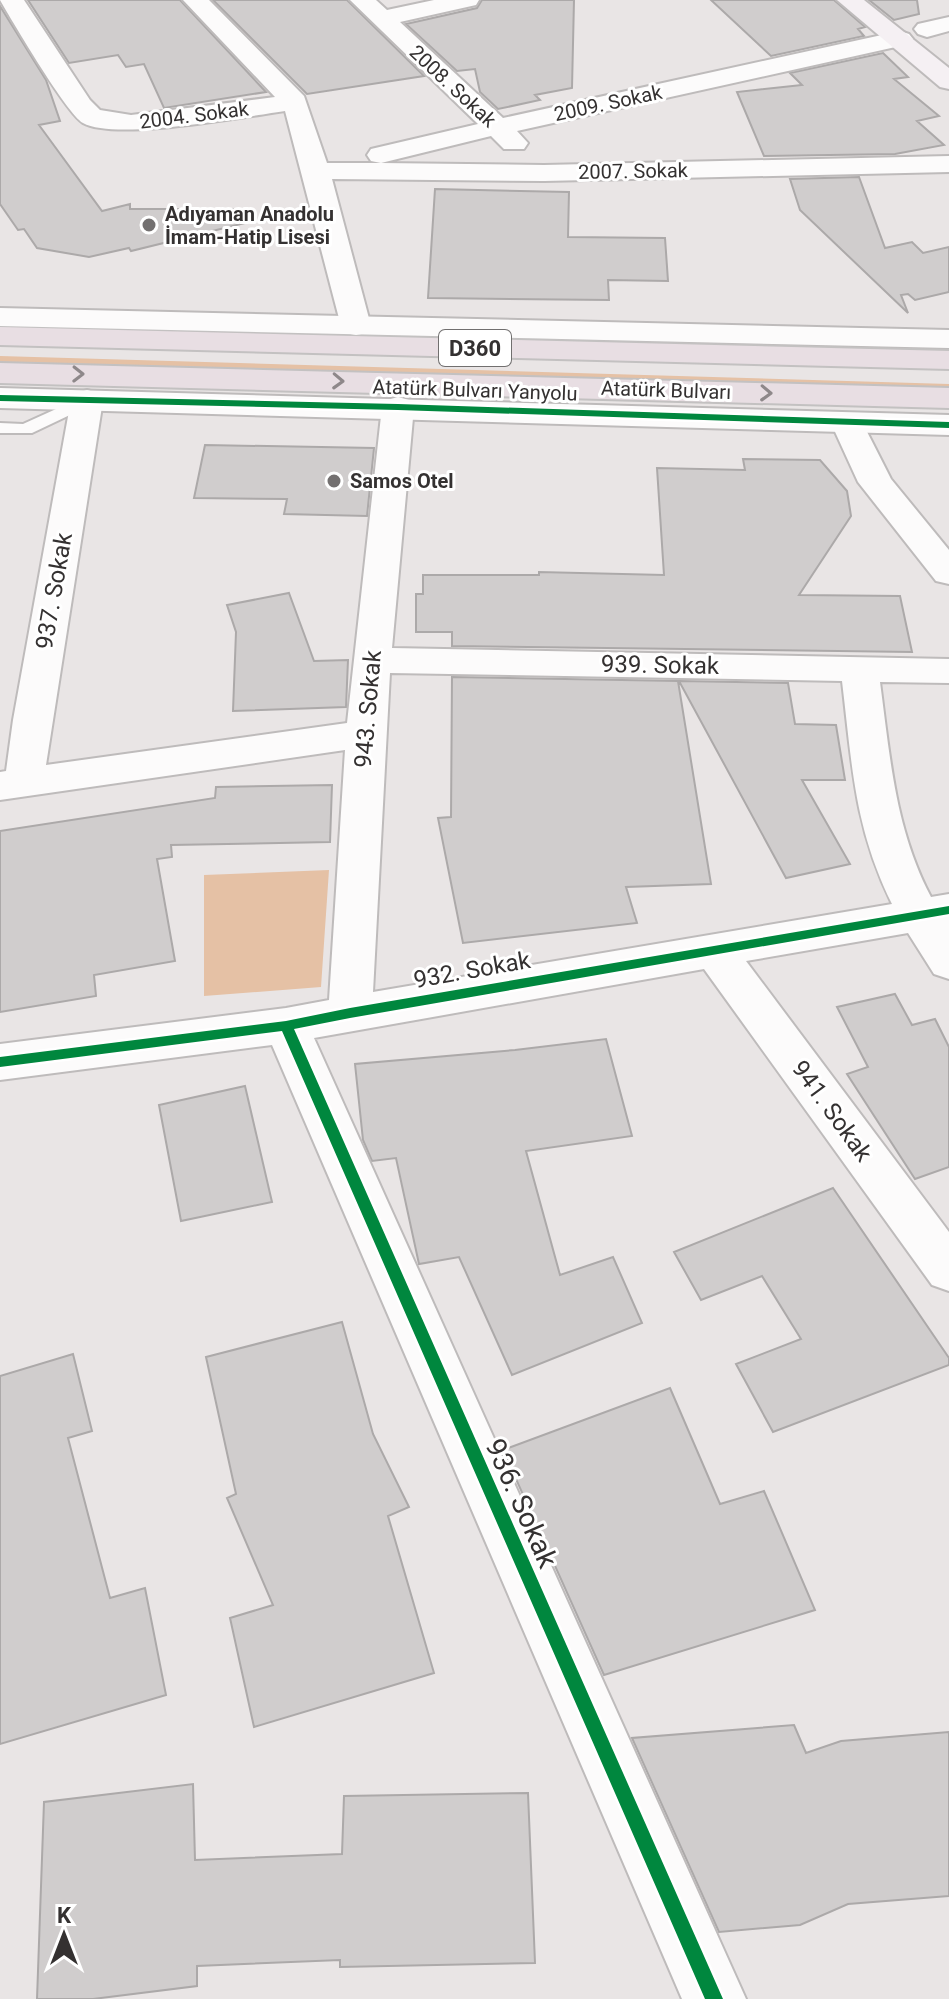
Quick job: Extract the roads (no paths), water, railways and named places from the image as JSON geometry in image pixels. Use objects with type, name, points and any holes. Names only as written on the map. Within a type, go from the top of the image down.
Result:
[{"type":"highway","name":"Atatürk Bulvarı","points":[[0,336],[949,360]]},
{"type":"highway","name":"Atatürk Bulvarı","points":[[0,373],[949,398]]},
{"type":"main road","points":[[849,0],[949,81]]},
{"type":"main road","points":[[902,10],[938,26],[949,46]]},
{"type":"street","name":"2004. Sokak","points":[[12,0],[80,105],[92,117],[131,123],[295,102]]},
{"type":"street","points":[[195,0],[295,102],[356,326]]},
{"type":"street","name":"2008. Sokak","points":[[362,0],[544,173]]},
{"type":"street","points":[[381,19],[467,0]]},
{"type":"street","name":"2009. Sokak","points":[[316,171],[497,127],[900,39]]},
{"type":"street","name":"2007. Sokak","points":[[316,171],[544,173],[949,164]]},
{"type":"street","points":[[0,317],[949,339]]},
{"type":"street","name":"Atatürk Bulvarı Yanyolu","points":[[0,398],[949,425]]},
{"type":"street","name":"937. Sokak","points":[[12,784],[32,720],[87,400]]},
{"type":"street","name":"943. Sokak","points":[[350,1013],[365,734],[398,407]]},
{"type":"street","points":[[847,423],[875,482],[949,573]]},
{"type":"street","name":"939. Sokak","points":[[372,660],[949,671]]},
{"type":"street","points":[[859,669],[886,841],[933,912],[949,962]]},
{"type":"street","points":[[12,784],[365,734]]},
{"type":"street","name":"932. Sokak","points":[[0,1062],[286,1026],[933,912]]},
{"type":"street","name":"941. Sokak","points":[[715,951],[949,1270]]},
{"type":"street","name":"936. Sokak","points":[[286,1026],[714,1999]]},
{"type":"lane","points":[[0,428],[26,429],[87,400]]},
{"type":"place","name":"Adıyaman Anadolu İmam-Hatip Lisesi","points":[[149,225]]},
{"type":"place","name":"Samos Otel","points":[[334,481]]}]
